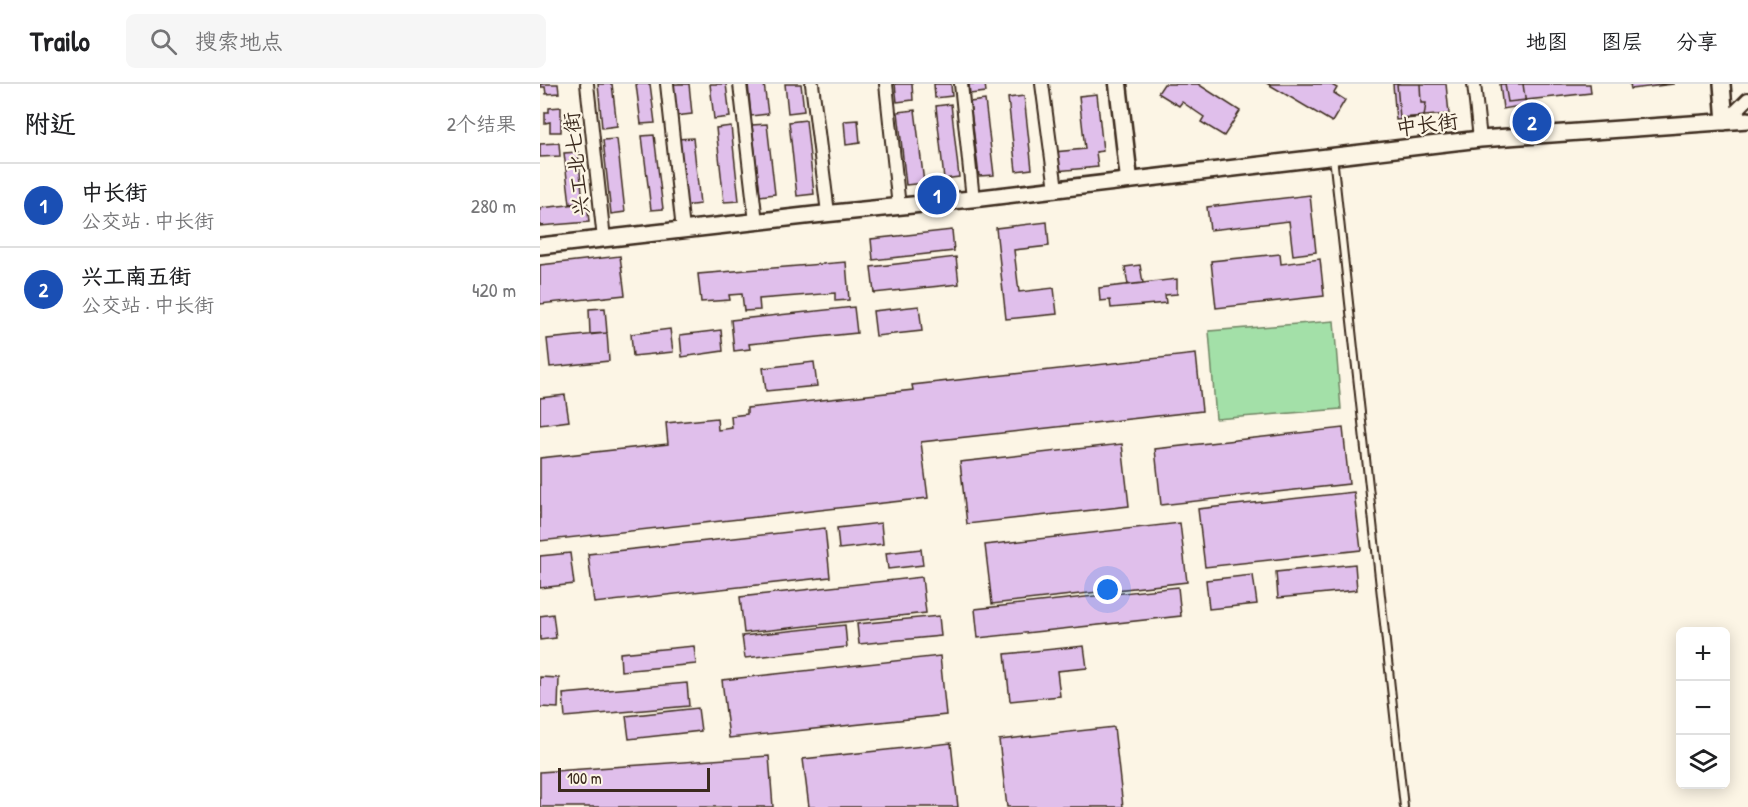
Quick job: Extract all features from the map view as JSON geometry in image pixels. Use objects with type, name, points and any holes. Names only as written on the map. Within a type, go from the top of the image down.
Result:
[{"type":"main road","points":[[1118,84],[1129,179]]},
{"type":"street","name":"兴工北七街","points":[[587,84],[604,239]]},
{"type":"street","points":[[667,84],[683,230]]},
{"type":"street","points":[[740,84],[756,222]]},
{"type":"street","points":[[812,84],[828,213]]},
{"type":"street","points":[[886,84],[899,207]]},
{"type":"street","points":[[961,84],[973,199]]},
{"type":"street","points":[[1042,84],[1056,189]]},
{"type":"street","points":[[1474,84],[1480,139]]},
{"type":"street","points":[[1722,84],[1725,122]]},
{"type":"street","points":[[1725,122],[1748,99]]},
{"type":"street","name":"中长街","points":[[540,246],[973,199],[1480,139],[1748,120]]},
{"type":"lane","points":[[1333,156],[1404,807]]},
{"type":"green space","points":[[1334,321],[1341,409],[1216,419],[1209,331]]},
{"type":"building","points":[[540,84],[558,84],[559,93],[546,94],[545,87],[541,87]]},
{"type":"building","points":[[598,84],[612,84],[617,126],[602,128]]},
{"type":"building","points":[[636,84],[650,84],[655,123],[641,124]]},
{"type":"building","points":[[672,84],[689,84],[692,114],[675,116]]},
{"type":"building","points":[[710,84],[726,84],[730,117],[714,119]]},
{"type":"building","points":[[748,84],[764,84],[768,114],[751,116]]},
{"type":"building","points":[[785,84],[801,84],[804,111],[788,113]]},
{"type":"building","points":[[895,84],[912,84],[913,100],[897,102]]},
{"type":"building","points":[[934,84],[951,84],[952,96],[935,98]]},
{"type":"building","points":[[969,84],[985,84],[986,92],[970,94]]},
{"type":"building","points":[[1164,84],[1198,84],[1240,111],[1224,136],[1201,122],[1204,117],[1182,102],[1179,106],[1158,93]]},
{"type":"building","points":[[1268,84],[1330,84],[1337,88],[1334,93],[1345,100],[1332,122]]},
{"type":"building","points":[[1393,84],[1420,84],[1421,103],[1426,103],[1424,117],[1396,120]]},
{"type":"building","points":[[1397,84],[1446,84],[1449,114],[1400,118]]},
{"type":"building","points":[[1500,84],[1523,84],[1526,105],[1503,109]]},
{"type":"building","points":[[1505,84],[1590,84],[1591,93],[1508,102]]},
{"type":"building","points":[[1630,84],[1674,84],[1631,89]]},
{"type":"building","points":[[1097,94],[1103,151],[1096,152],[1098,167],[1056,171],[1054,152],[1085,149],[1079,96]]},
{"type":"building","points":[[1024,96],[1032,169],[1016,171],[1008,98]]},
{"type":"building","points":[[985,100],[994,175],[979,176],[970,102]]},
{"type":"building","points":[[951,104],[959,177],[944,179],[936,106]]},
{"type":"building","points":[[561,107],[561,132],[550,132],[550,122],[545,123],[545,112],[549,112],[549,108]]},
{"type":"building","points":[[915,110],[924,183],[906,185],[898,112]]},
{"type":"building","points":[[806,120],[814,194],[797,196],[789,122]]},
{"type":"building","points":[[858,120],[860,143],[846,145],[844,121]]},
{"type":"building","points":[[767,124],[775,194],[760,196],[752,125]]},
{"type":"building","points":[[731,126],[739,201],[724,202],[716,128]]},
{"type":"building","points":[[654,135],[663,209],[651,210],[642,136]]},
{"type":"building","points":[[693,138],[700,204],[684,206],[677,139]]},
{"type":"building","points":[[617,139],[625,212],[611,214],[603,140]]},
{"type":"building","points":[[559,143],[560,156],[540,157],[540,144]]},
{"type":"building","points":[[578,152],[583,202],[570,204],[564,153]]},
{"type":"building","points":[[1310,195],[1316,252],[1293,255],[1289,221],[1210,230],[1207,207]]},
{"type":"building","points":[[587,203],[589,222],[540,226],[540,208]]},
{"type":"building","points":[[1047,222],[1049,246],[1014,250],[1019,292],[1054,288],[1057,314],[1006,319],[996,228]]},
{"type":"building","points":[[952,230],[954,251],[873,260],[871,239]]},
{"type":"building","points":[[1280,254],[1281,264],[1320,259],[1324,296],[1216,308],[1211,261]]},
{"type":"building","points":[[620,256],[625,295],[540,304],[540,265]]},
{"type":"building","points":[[956,257],[959,284],[874,293],[871,267]]},
{"type":"building","points":[[846,262],[849,300],[835,301],[835,293],[759,299],[760,310],[744,311],[742,294],[729,295],[730,300],[701,302],[698,274]]},
{"type":"building","points":[[1140,265],[1143,283],[1128,285],[1125,267]]},
{"type":"building","points":[[1177,279],[1177,294],[1165,295],[1166,303],[1111,308],[1110,300],[1100,301],[1099,288]]},
{"type":"building","points":[[919,306],[922,331],[876,336],[873,311]]},
{"type":"building","points":[[854,307],[857,333],[749,344],[750,349],[734,351],[731,320]]},
{"type":"building","points":[[605,308],[607,333],[590,334],[589,309]]},
{"type":"building","points":[[670,329],[673,352],[633,356],[631,334]]},
{"type":"building","points":[[721,330],[723,351],[682,357],[680,335]]},
{"type":"building","points":[[607,333],[609,361],[550,367],[547,339]]},
{"type":"building","points":[[1196,354],[1202,411],[921,442],[928,498],[540,541],[540,458],[668,444],[666,423],[717,418],[718,430],[732,428],[731,416],[747,414],[747,408],[913,390],[912,385]]},
{"type":"building","points":[[814,362],[817,386],[766,391],[763,368]]},
{"type":"building","points":[[565,395],[569,421],[540,425],[540,398]]},
{"type":"building","points":[[1343,428],[1349,484],[1161,505],[1155,449]]},
{"type":"building","points":[[1122,444],[1129,506],[967,524],[960,462]]},
{"type":"building","points":[[1354,492],[1361,550],[1205,567],[1198,509]]},
{"type":"building","points":[[881,523],[883,544],[839,549],[837,528]]},
{"type":"building","points":[[1180,523],[1187,582],[992,604],[985,545]]},
{"type":"building","points":[[825,528],[830,577],[594,603],[588,554]]},
{"type":"building","points":[[921,549],[923,565],[888,569],[886,553]]},
{"type":"building","points":[[570,553],[574,584],[540,588],[540,556]]},
{"type":"building","points":[[1355,564],[1357,590],[1278,598],[1276,572]]},
{"type":"building","points":[[1253,575],[1257,604],[1209,609],[1206,580]]},
{"type":"building","points":[[922,577],[926,613],[744,633],[740,597]]},
{"type":"building","points":[[1178,587],[1181,616],[978,638],[975,609]]},
{"type":"building","points":[[553,614],[556,638],[540,640],[540,616]]},
{"type":"building","points":[[939,616],[941,636],[859,644],[857,624]]},
{"type":"building","points":[[845,625],[847,647],[745,658],[742,636]]},
{"type":"building","points":[[694,646],[696,664],[621,671],[620,653]]},
{"type":"building","points":[[1084,646],[1087,668],[1057,671],[1060,696],[1010,701],[1005,654]]},
{"type":"building","points":[[940,656],[946,715],[729,738],[722,680]]},
{"type":"building","points":[[540,677],[559,678],[558,708],[540,707]]},
{"type":"building","points":[[687,683],[689,706],[565,717],[563,694]]},
{"type":"building","points":[[698,708],[701,731],[629,739],[626,716]]},
{"type":"building","points":[[1114,727],[1123,807],[1007,807],[999,740]]},
{"type":"building","points":[[951,743],[958,807],[809,807],[803,759]]},
{"type":"building","points":[[769,756],[773,807],[540,807],[540,772]]},
{"type":"place","name":"兴工南五街","points":[[1532,122]]},
{"type":"place","name":"中长街","points":[[937,195]]}]
